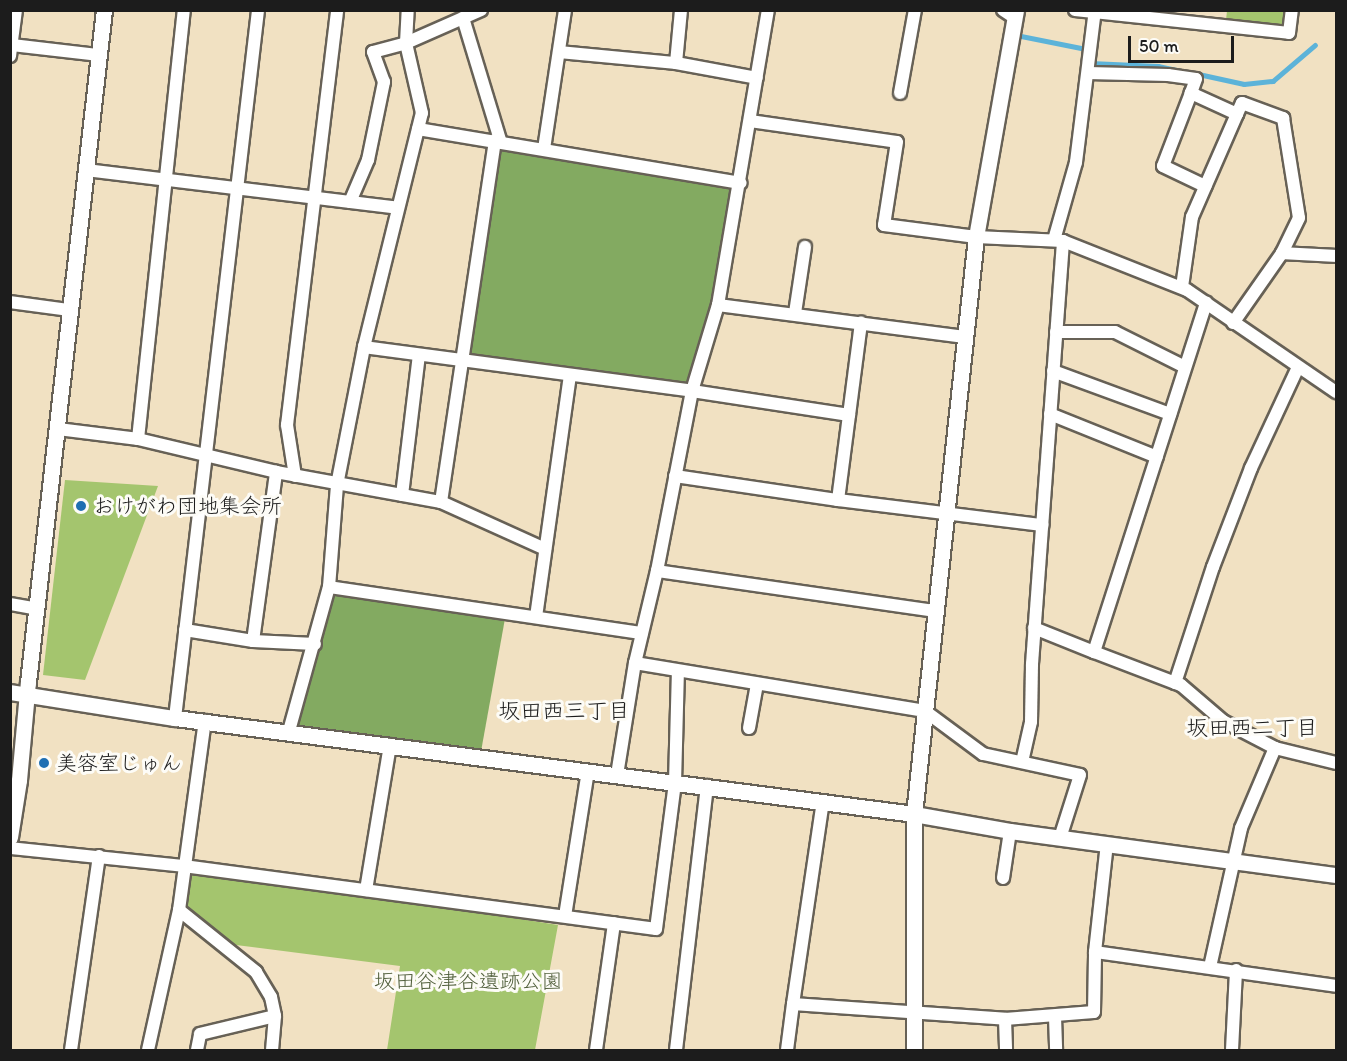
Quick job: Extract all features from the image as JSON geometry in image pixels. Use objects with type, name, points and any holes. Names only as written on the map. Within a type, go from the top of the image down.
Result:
[{"type":"street","points":[[15,10],[11,51],[99,55]]},
{"type":"street","points":[[10,837],[104,10]]},
{"type":"street","points":[[138,440],[184,10]]},
{"type":"street","points":[[174,718],[258,10]]},
{"type":"street","points":[[295,476],[286,425],[337,10]]},
{"type":"street","points":[[289,731],[329,587],[337,485],[364,347],[422,113],[406,43],[408,10]]},
{"type":"street","points":[[350,202],[368,160],[384,82],[373,52],[406,43],[481,10]]},
{"type":"street","points":[[544,149],[565,10]]},
{"type":"street","points":[[676,63],[681,10]]},
{"type":"street","points":[[617,775],[635,663],[657,571],[692,391],[718,305],[741,183],[768,10]]},
{"type":"street","points":[[900,93],[915,10]]},
{"type":"street","points":[[1075,10],[1289,33],[1292,10]]},
{"type":"street","points":[[1023,762],[1030,722],[1034,628],[1056,332],[1059,240],[1076,162],[1095,11]]},
{"type":"street","points":[[914,1050],[914,814],[976,237],[1011,13]]},
{"type":"street","points":[[441,502],[497,140],[463,18]]},
{"type":"street","points":[[558,52],[676,63],[757,78]]},
{"type":"street","points":[[1088,73],[1168,75],[1196,79],[1163,166],[1205,186]]},
{"type":"street","points":[[1191,93],[1237,114]]},
{"type":"street","points":[[1182,287],[1192,217],[1242,103],[1282,118],[1299,218],[1282,252],[1233,323]]},
{"type":"street","points":[[750,121],[897,142],[884,225],[976,237],[1059,240],[1182,287],[1298,367],[1336,390]]},
{"type":"street","points":[[418,129],[497,140],[741,183]]},
{"type":"street","points":[[86,170],[398,208]]},
{"type":"street","points":[[795,313],[805,247]]},
{"type":"street","points":[[1282,252],[1336,256]]},
{"type":"street","points":[[10,302],[69,310]]},
{"type":"street","points":[[1094,652],[1206,303]]},
{"type":"street","points":[[718,305],[795,313],[965,337]]},
{"type":"street","points":[[838,500],[861,322]]},
{"type":"street","points":[[1056,332],[1115,332],[1185,367]]},
{"type":"street","points":[[364,347],[692,391],[849,415]]},
{"type":"street","points":[[402,495],[419,355]]},
{"type":"street","points":[[1175,683],[1213,567],[1247,477],[1298,367]]},
{"type":"street","points":[[1053,371],[1170,414]]},
{"type":"street","points":[[536,617],[570,375]]},
{"type":"street","points":[[1050,414],[1157,456]]},
{"type":"street","points":[[58,429],[138,440],[206,453],[276,472],[337,485],[441,502],[545,549]]},
{"type":"street","points":[[253,641],[276,472]]},
{"type":"street","points":[[675,476],[838,500],[1042,525]]},
{"type":"street","points":[[657,571],[935,611]]},
{"type":"street","points":[[329,587],[642,633]]},
{"type":"street","points":[[10,604],[37,609]]},
{"type":"street","points":[[1034,628],[1175,683],[1223,721],[1275,748],[1336,763]]},
{"type":"street","points":[[185,630],[253,641],[315,644]]},
{"type":"street","points":[[635,663],[925,711],[983,754],[1080,775],[1060,838]]},
{"type":"street","points":[[10,848],[184,866],[656,929],[675,783],[678,671]]},
{"type":"street","points":[[749,728],[757,684]]},
{"type":"street","points":[[10,692],[174,718],[708,786],[914,814],[1010,831],[1233,863],[1336,875]]},
{"type":"street","points":[[148,1050],[179,910],[205,721]]},
{"type":"street","points":[[366,890],[390,745]]},
{"type":"street","points":[[1210,967],[1241,828],[1275,748]]},
{"type":"street","points":[[565,916],[588,771]]},
{"type":"street","points":[[676,1050],[708,786]]},
{"type":"street","points":[[787,1050],[823,802]]},
{"type":"street","points":[[1003,878],[1010,831]]},
{"type":"street","points":[[793,1004],[1005,1019],[1055,1017],[1094,1012],[1095,952],[1107,844]]},
{"type":"street","points":[[71,1050],[99,856]]},
{"type":"street","points":[[179,910],[256,972],[271,998],[275,1016],[272,1050]]},
{"type":"street","points":[[596,1050],[614,923]]},
{"type":"street","points":[[1095,952],[1236,970],[1336,986]]},
{"type":"street","points":[[1232,1050],[1236,970]]},
{"type":"street","points":[[197,1050],[200,1034],[275,1016]]},
{"type":"street","points":[[1055,1017],[1056,1050]]},
{"type":"street","points":[[1005,1019],[1006,1050]]},
{"type":"green space","points":[[1227,11],[1286,11],[1286,21],[1280,27],[1226,20]]},
{"type":"green space","points":[[495,140],[741,183],[692,391],[462,360]]},
{"type":"green space","points":[[65,480],[158,486],[85,680],[43,675]]},
{"type":"green space","points":[[329,587],[506,613],[480,757],[289,731]]},
{"type":"green space","name":"坂田谷津谷遺跡公園","points":[[184,866],[558,925],[535,1050],[387,1050],[400,966],[220,943],[179,910]]},
{"type":"waterway","points":[[1016,35],[1086,49],[1086,52]]},
{"type":"waterway","points":[[1194,73],[1244,84],[1273,81],[1315,45]]},
{"type":"waterway","points":[[1090,63],[1158,66],[1186,72]]},
{"type":"place","name":"おけがわ団地集会所","points":[[81,506]]},
{"type":"place","name":"美容室じゅん","points":[[44,763]]},
{"type":"district","name":"坂田西三丁目","points":[[564,711]]},
{"type":"district","name":"坂田西二丁目","points":[[1252,728]]}]
